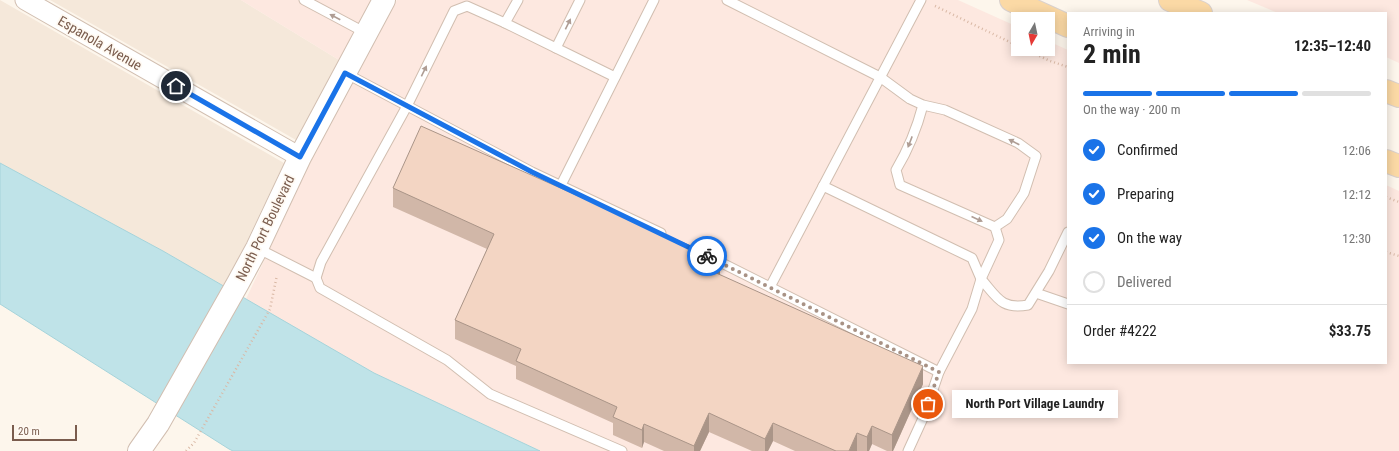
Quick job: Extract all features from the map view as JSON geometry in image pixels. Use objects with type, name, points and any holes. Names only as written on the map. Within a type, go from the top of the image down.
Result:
[{"type":"main road","points":[[1011,0],[1067,26]]},
{"type":"main road","points":[[1170,0],[1198,12]]},
{"type":"main road","points":[[1387,91],[1399,96]]},
{"type":"main road","points":[[1387,161],[1399,166]]},
{"type":"street","name":"Espanola Avenue","points":[[25,0],[300,157]]},
{"type":"street","name":"North Port Boulevard","points":[[139,451],[158,424],[238,283],[257,248],[300,157],[384,0]]},
{"type":"lane","points":[[304,0],[366,33]]},
{"type":"lane","points":[[505,23],[518,0]]},
{"type":"lane","points":[[556,48],[580,0]]},
{"type":"lane","points":[[561,185],[654,0]]},
{"type":"lane","points":[[727,0],[880,77],[910,99],[923,105],[945,110],[1018,143],[1036,156],[1024,193],[1007,219],[994,227]]},
{"type":"lane","points":[[770,287],[880,77],[925,2]]},
{"type":"lane","points":[[615,77],[505,23],[466,6],[454,11],[407,106],[321,262],[316,278],[320,288],[447,360],[490,394],[622,451]]},
{"type":"lane","points":[[345,73],[532,172],[667,236]]},
{"type":"lane","points":[[908,451],[924,416],[939,372],[972,309],[981,279],[999,240],[994,227],[900,185],[896,170],[906,153],[923,105]]},
{"type":"lane","points":[[823,186],[972,258],[981,279],[1002,303],[1016,308],[1028,305],[1049,271],[1067,234]]},
{"type":"lane","points":[[257,248],[316,278]]},
{"type":"lane","points":[[702,253],[939,372]]},
{"type":"lane","points":[[1036,293],[1067,304]]},
{"type":"path","points":[[925,2],[1011,43]]},
{"type":"path","points":[[1040,56],[1067,67]]},
{"type":"path","points":[[1387,197],[1399,202]]},
{"type":"path","points":[[1387,252],[1399,256]]},
{"type":"path","points":[[186,451],[194,443],[270,309],[278,271],[283,261]]},
{"type":"shaded area","points":[[0,0],[284,163],[225,287],[163,251],[0,163]]},
{"type":"shaded area","points":[[50,0],[241,0],[339,60],[296,140]]},
{"type":"shaded area","points":[[241,0],[371,0],[339,60]]},
{"type":"shaded area","points":[[397,0],[958,0],[1011,24],[1011,56],[1055,56],[1055,44],[1067,50],[1067,364],[1387,364],[1387,185],[1399,191],[1399,451],[540,451],[374,373],[246,299],[310,163]]},
{"type":"shaded area","points":[[1247,0],[1399,0],[1399,63],[1387,57],[1387,12],[1276,12]]},
{"type":"water","points":[[0,163],[163,251],[374,373],[540,451],[233,451],[229,449],[0,304]]},
{"type":"building","points":[[421,126],[720,259],[714,272],[923,366],[892,435],[872,426],[867,437],[857,433],[849,451],[836,451],[773,423],[765,439],[709,413],[694,446],[644,424],[642,430],[613,417],[617,407],[516,361],[521,349],[455,320],[494,234],[393,188]]},
{"type":"way so far","points":[[707,256],[939,372],[928,404]]},
{"type":"place","name":"North Port Village Laundry","points":[[928,404]]},
{"type":"route","points":[[176,86],[300,157],[345,73],[532,172],[707,256]]}]
